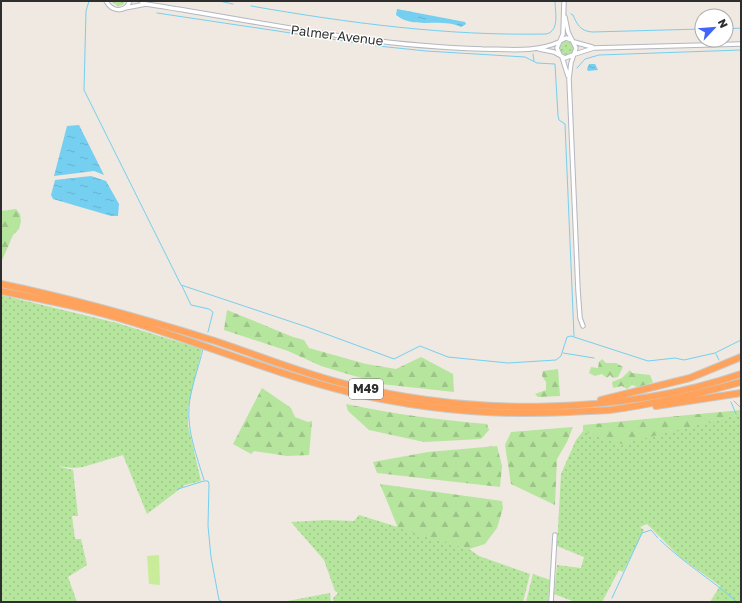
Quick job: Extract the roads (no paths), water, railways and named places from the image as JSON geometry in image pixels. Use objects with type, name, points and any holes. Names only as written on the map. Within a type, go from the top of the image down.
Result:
[{"type":"highway","name":"M49","points":[[1,284],[127,314],[217,342],[300,372],[350,386],[436,401],[492,406],[539,407],[584,404],[641,398],[693,388],[741,374]]},
{"type":"highway","name":"M49","points":[[1,291],[133,322],[300,379],[393,401],[437,408],[493,413],[629,410],[741,393]]},
{"type":"highway","name":"M49","points":[[584,404],[690,378],[741,357]]},
{"type":"highway","name":"M49","points":[[608,410],[695,394],[741,382]]},
{"type":"street","points":[[106,1],[114,9],[146,4]]},
{"type":"street","points":[[124,8],[130,1]]},
{"type":"street","name":"Palmer Avenue","points":[[140,1],[146,4],[223,16],[296,30],[393,42],[453,48],[536,49]]},
{"type":"street","points":[[564,1],[568,32],[574,41],[576,48],[569,79],[578,290],[580,318],[583,326]]},
{"type":"street","points":[[565,17],[563,34],[557,50],[561,56],[569,79]]},
{"type":"street","points":[[536,49],[560,42],[566,38],[594,48]]},
{"type":"street","points":[[536,49],[568,58],[594,48],[741,44]]},
{"type":"street","points":[[551,602],[555,535]]},
{"type":"water","points":[[397,9],[465,22],[466,24],[461,27],[445,23],[411,22],[396,15]]},
{"type":"water","points":[[589,64],[595,64],[598,70],[588,71],[587,69]]},
{"type":"water","points":[[79,125],[104,175],[94,171],[54,176],[67,126]]},
{"type":"water","points":[[91,176],[106,181],[119,204],[118,216],[111,216],[53,199],[51,195],[55,180]]},
{"type":"waterway","points":[[89,1],[86,11],[84,90],[181,285],[307,327],[394,359],[420,346],[448,357],[508,363],[556,360],[561,356],[567,337],[571,336],[648,361],[675,358],[684,360],[715,353],[741,340]]},
{"type":"waterway","points":[[219,1],[233,4]]},
{"type":"waterway","points":[[251,6],[324,18],[435,31],[546,34],[550,32],[555,25],[555,1]]},
{"type":"waterway","points":[[157,13],[378,46],[426,51],[525,57],[537,63],[555,64],[558,116],[559,120],[565,124],[574,336]]},
{"type":"waterway","points":[[571,14],[582,29],[592,32],[694,29]]},
{"type":"waterway","points":[[734,28],[741,28]]},
{"type":"waterway","points":[[577,68],[585,59],[599,55],[741,50]]},
{"type":"waterway","points":[[533,54],[534,61]]},
{"type":"waterway","points":[[182,286],[191,305],[209,309],[213,312],[208,332]]},
{"type":"waterway","points":[[203,349],[191,393],[189,416],[193,444],[204,480]]},
{"type":"waterway","points":[[563,353],[594,358]]},
{"type":"waterway","points":[[716,354],[719,360]]},
{"type":"waterway","points":[[734,401],[741,408]]},
{"type":"waterway","points":[[731,402],[736,414]]},
{"type":"waterway","points":[[178,489],[208,481],[208,526],[211,557],[219,600],[223,602]]},
{"type":"waterway","points":[[612,598],[642,533],[651,530],[658,538]]},
{"type":"waterway","points":[[660,540],[737,602]]}]
